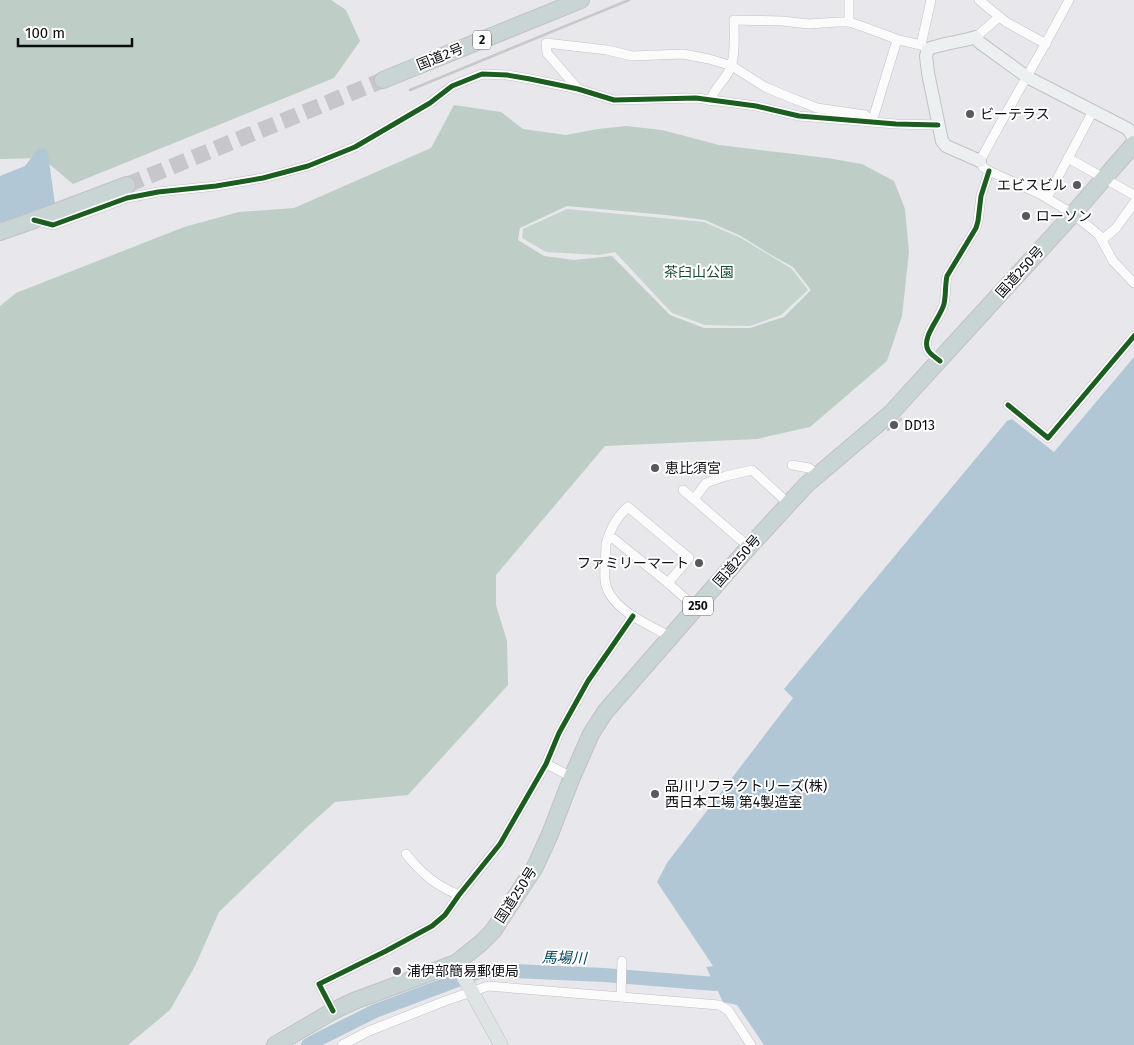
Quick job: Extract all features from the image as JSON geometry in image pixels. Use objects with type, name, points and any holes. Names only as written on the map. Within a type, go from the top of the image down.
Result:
[{"type":"highway","name":"国道2号","points":[[383,80],[581,0]]},
{"type":"highway","name":"国道250号","points":[[275,1045],[354,1001],[457,965],[493,931],[536,867],[591,734],[605,712],[749,547],[806,485],[891,413],[1073,214],[1134,144]]},
{"type":"highway","points":[[0,232],[127,185]]},
{"type":"main road","points":[[457,965],[501,1045]]},
{"type":"street","points":[[849,0],[849,22]]},
{"type":"street","points":[[931,0],[924,47],[942,141],[946,146],[980,161],[983,167],[989,171],[1047,198],[1073,214],[1099,235],[1113,261],[1134,283]]},
{"type":"street","points":[[979,0],[1006,22],[1046,44]]},
{"type":"street","points":[[980,161],[1070,0]]},
{"type":"street","points":[[710,101],[712,94],[732,66],[734,20],[782,21],[809,24],[849,22],[898,40],[924,47],[934,47],[976,38],[999,17]]},
{"type":"street","points":[[976,38],[1027,77],[1128,129],[1134,138]]},
{"type":"street","points":[[872,122],[898,40]]},
{"type":"street","points":[[578,90],[547,54],[546,43],[607,50],[632,56],[683,54],[709,59],[732,66],[765,87],[817,108],[865,115],[872,122]]},
{"type":"street","points":[[34,220],[53,225],[127,198],[263,178],[308,166],[355,147],[430,103],[452,86],[482,74],[507,75],[578,90],[614,100],[696,98],[756,106],[799,116],[896,124],[938,125]]},
{"type":"street","points":[[1047,198],[1093,111]]},
{"type":"street","points":[[1068,158],[1134,195]]},
{"type":"street","points":[[940,361],[928,351],[926,343],[944,303],[947,276],[976,228],[981,196],[989,171]]},
{"type":"street","points":[[1102,240],[1116,228],[1134,203]]},
{"type":"street","points":[[1008,405],[1048,438],[1134,336]]},
{"type":"street","points":[[792,466],[809,468],[818,475]]},
{"type":"street","points":[[694,499],[706,483],[752,470],[789,504]]},
{"type":"street","points":[[682,490],[749,547]]},
{"type":"street","points":[[668,583],[689,558],[628,506],[612,524],[606,544],[605,580],[610,596],[633,616],[671,637]]},
{"type":"street","points":[[608,538],[614,539],[696,608]]},
{"type":"street","points":[[333,1012],[319,984],[386,951],[432,926],[445,916],[459,895],[500,844],[546,764],[559,733],[588,681],[633,616]]},
{"type":"street","points":[[546,764],[572,777]]},
{"type":"street","points":[[406,854],[428,879],[446,890],[459,895]]},
{"type":"street","points":[[621,995],[622,962]]},
{"type":"street","points":[[342,1045],[369,1030],[471,990],[488,986],[621,995],[719,1005],[728,1010],[751,1045]]},
{"type":"green space","name":"茶臼山公園","points":[[567,209],[704,222],[741,238],[792,269],[808,290],[781,315],[750,326],[705,325],[672,313],[615,252],[599,255],[546,252],[522,238],[523,229]]},
{"type":"shaded area","points":[[0,0],[331,0],[346,10],[360,41],[334,78],[73,184],[42,158],[0,159]]},
{"type":"shaded area","points":[[454,105],[501,112],[523,129],[566,135],[626,126],[662,130],[719,145],[862,164],[894,181],[905,209],[909,252],[902,316],[887,361],[810,427],[757,439],[605,446],[496,575],[496,605],[507,641],[508,685],[408,795],[335,802],[219,912],[195,966],[170,1010],[128,1045],[0,1045],[0,306],[16,293],[184,227],[239,212],[294,208],[431,148]],"holes":[[[567,206],[705,220],[741,236],[793,267],[811,290],[784,317],[750,328],[704,328],[670,315],[612,256],[574,260],[544,256],[518,240],[520,228]]]},
{"type":"water","points":[[39,148],[45,149],[48,154],[55,204],[0,222],[0,176],[25,166]]},
{"type":"water","points":[[1134,357],[1134,1045],[764,1045],[737,1005],[723,1002],[706,967],[713,966],[657,882],[667,863],[793,698],[784,689],[1007,421],[1012,419],[1054,452]]},
{"type":"waterway","name":"馬場川","points":[[308,1045],[375,1011],[479,972],[494,970],[604,975],[715,984]]},
{"type":"tunnel","points":[[127,185],[383,80]]},
{"type":"railway","points":[[410,90],[629,0]]},
{"type":"railway","points":[[888,430],[901,419]]},
{"type":"cycle path","points":[[34,220],[53,225],[127,198],[263,178],[308,166],[355,147],[430,103],[452,86],[482,74],[507,75],[530,79],[578,89],[614,100],[696,98],[756,106],[799,116],[896,124],[938,125]]},
{"type":"cycle path","points":[[940,361],[928,350],[927,339],[944,304],[947,276],[976,228],[981,196],[989,171]]},
{"type":"cycle path","points":[[1008,405],[1048,438],[1134,336]]},
{"type":"cycle path","points":[[333,1011],[319,984],[432,926],[445,915],[500,844],[546,764],[559,733],[588,681],[633,616]]},
{"type":"place","name":"ビーテラス","points":[[970,114]]},
{"type":"place","name":"エビスビル","points":[[1077,185]]},
{"type":"place","name":"ローソン","points":[[1026,216]]},
{"type":"place","name":"DD13","points":[[894,425]]},
{"type":"place","name":"恵比須宮","points":[[655,468]]},
{"type":"place","name":"ファミリーマート","points":[[699,563]]},
{"type":"place","name":"品川リフラクトリーズ(株) 西日本工場 第4製造室","points":[[655,794]]},
{"type":"place","name":"浦伊部簡易郵便局","points":[[397,971]]}]
